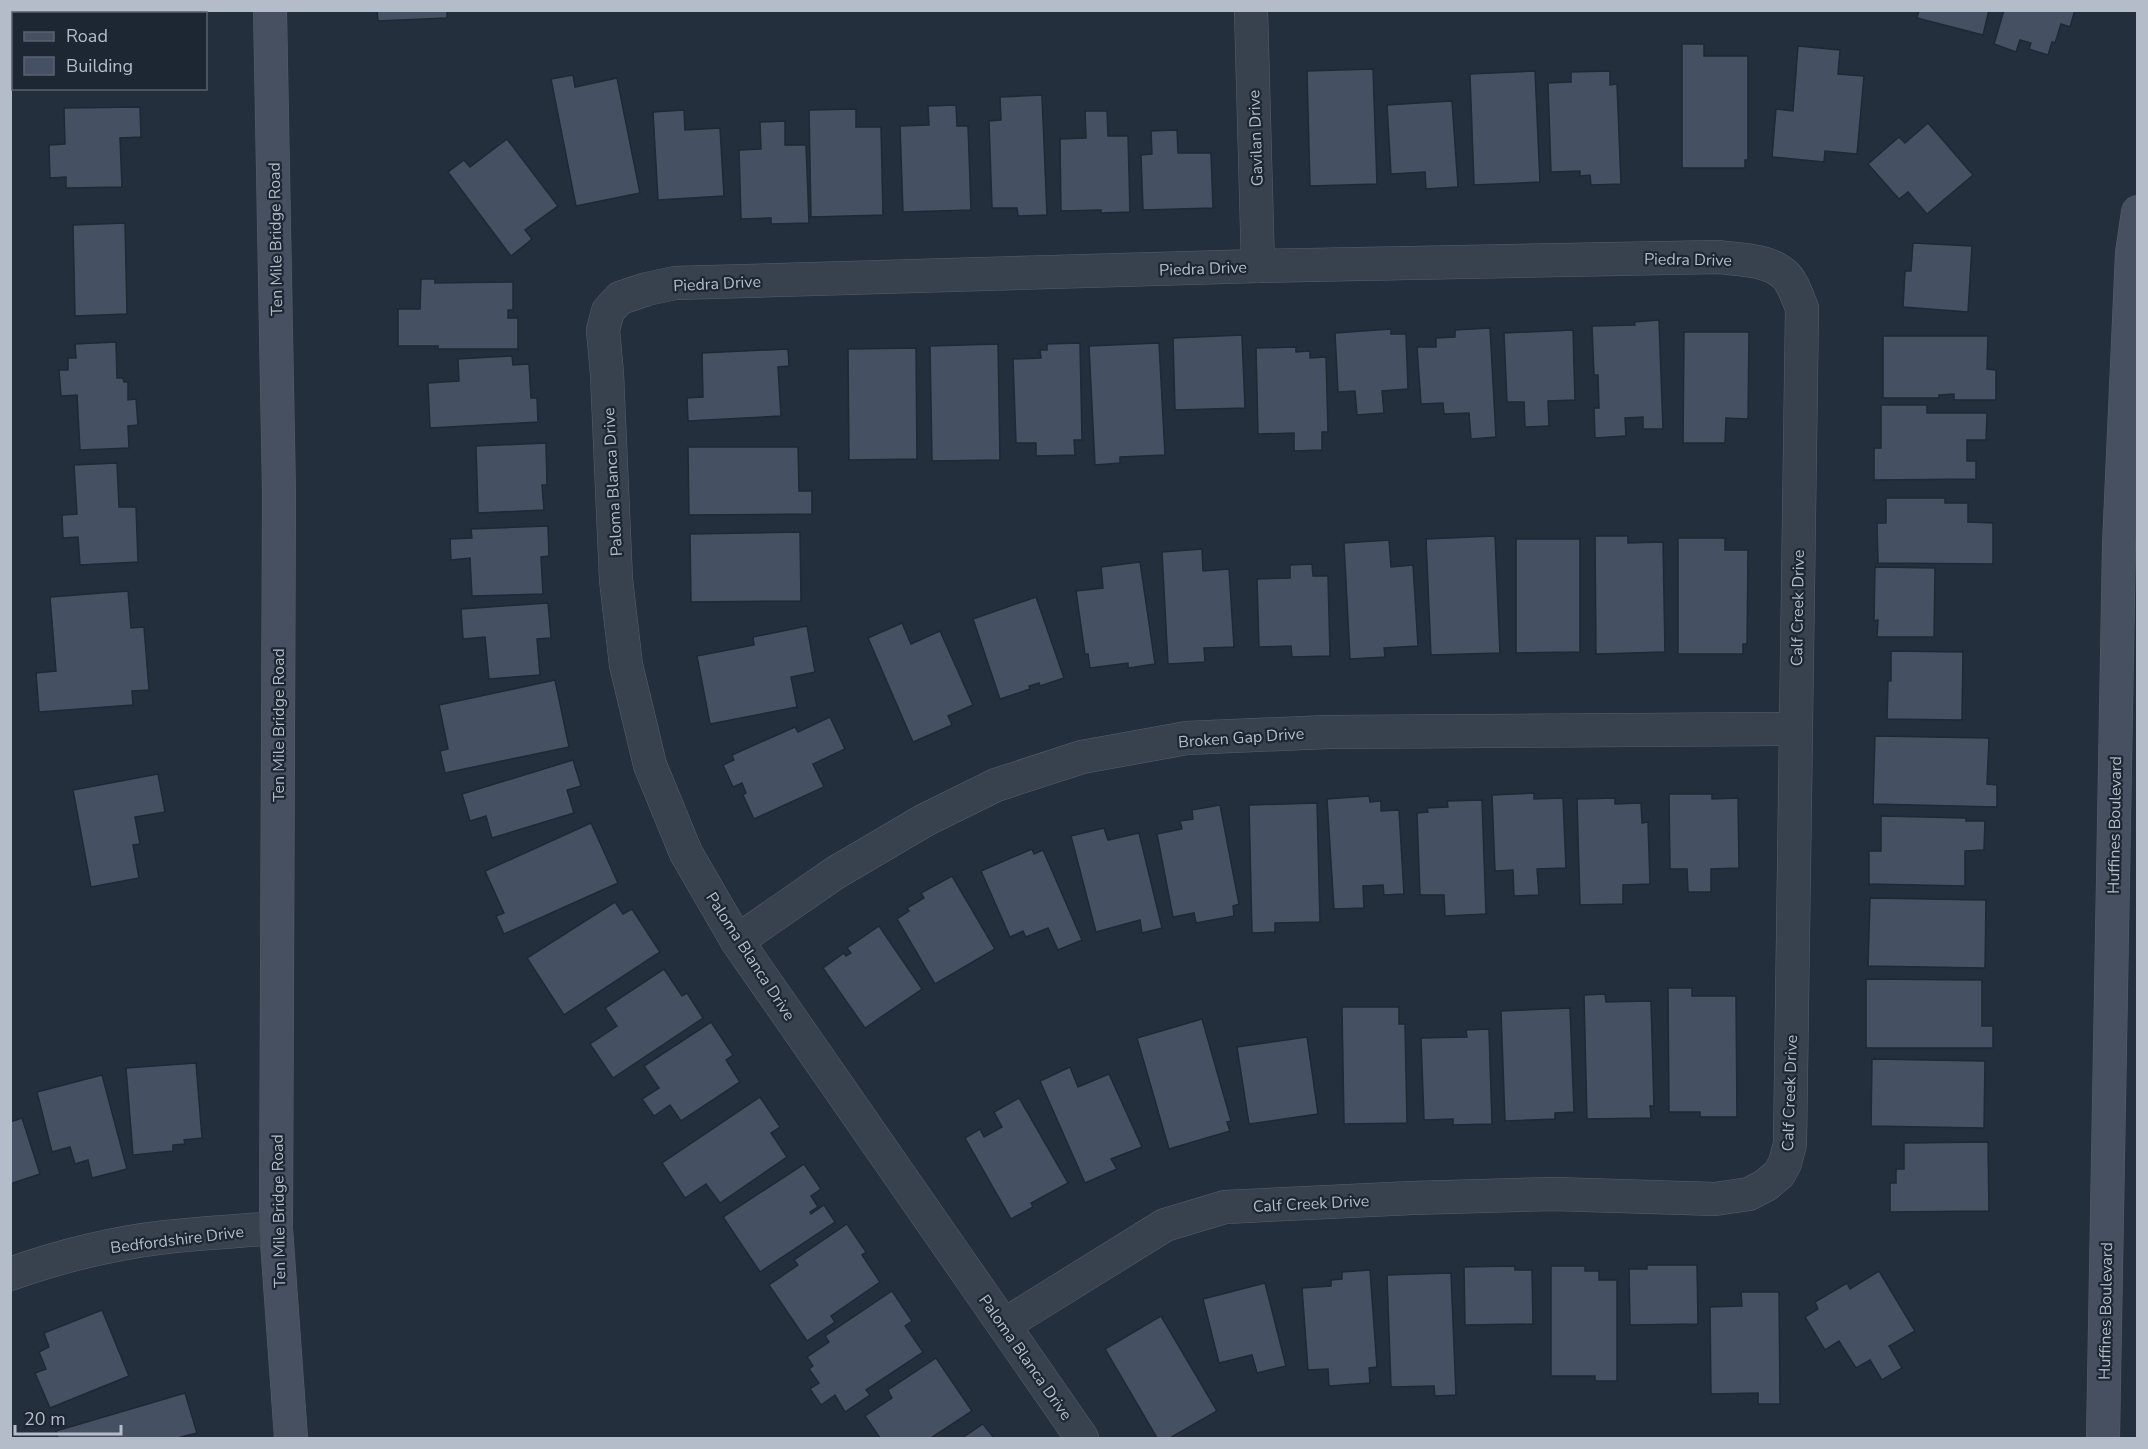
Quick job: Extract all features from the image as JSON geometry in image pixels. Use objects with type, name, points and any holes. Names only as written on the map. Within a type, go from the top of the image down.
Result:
[{"type":"street","name":"Ten Mile Bridge Road","points":[[270,10],[279,493],[276,1228],[291,1438]]},
{"type":"street","name":"Gavilan Drive","points":[[1251,10],[1258,266]]},
{"type":"street","name":"Huffines Boulevard","points":[[2103,1438],[2119,544],[2132,253],[2138,212]]},
{"type":"street","name":"Piedra Drive","points":[[620,298],[675,283],[1258,266],[1719,257],[1767,264],[1784,274]]},
{"type":"street","name":"Calf Creek Drive","points":[[1004,1325],[1165,1225],[1226,1207],[1377,1199],[1554,1194],[1715,1199],[1749,1194],[1766,1185],[1779,1174],[1785,1163],[1790,1144],[1802,308],[1793,286],[1784,274]]},
{"type":"street","name":"Paloma Blanca Drive","points":[[620,298],[608,311],[603,330],[616,580],[626,665],[650,765],[686,853],[737,942],[1082,1438]]},
{"type":"street","name":"Broken Gap Drive","points":[[737,942],[835,873],[925,820],[996,784],[1082,758],[1187,738],[1327,732],[1795,729]]},
{"type":"street","name":"Bedfordshire Drive","points":[[10,1274],[54,1259],[106,1247],[166,1237],[276,1228]]},
{"type":"building","points":[[11,10],[112,10],[112,12],[12,12],[12,42]]},
{"type":"building","points":[[377,10],[447,10],[447,18],[378,21]]},
{"type":"building","points":[[1919,10],[1989,10],[1983,35],[1917,18]]},
{"type":"building","points":[[2004,10],[2075,10],[2070,27],[2061,24],[2055,43],[2052,42],[2048,55],[2029,49],[2031,43],[2020,40],[2016,52],[1994,44]]},
{"type":"building","points":[[1682,44],[1704,44],[1704,56],[1748,56],[1748,160],[1745,160],[1745,168],[1682,168]]},
{"type":"building","points":[[1798,46],[1840,50],[1838,74],[1864,76],[1857,154],[1825,151],[1824,162],[1772,157],[1776,109],[1793,111]]},
{"type":"building","points":[[1373,69],[1377,184],[1310,186],[1307,71]]},
{"type":"building","points":[[1535,71],[1540,182],[1474,185],[1470,74]]},
{"type":"building","points":[[1610,71],[1610,85],[1617,84],[1621,184],[1591,185],[1590,175],[1580,176],[1580,171],[1551,172],[1548,83],[1571,82],[1571,72]]},
{"type":"building","points":[[573,75],[575,87],[617,78],[640,193],[576,206],[551,79]]},
{"type":"building","points":[[1042,95],[1047,215],[1018,216],[1017,208],[992,208],[989,121],[1001,120],[1000,97]]},
{"type":"building","points":[[1452,101],[1458,187],[1426,189],[1425,172],[1391,174],[1387,105]]},
{"type":"building","points":[[956,105],[957,126],[968,126],[971,210],[903,212],[900,126],[929,125],[928,106]]},
{"type":"building","points":[[140,107],[141,137],[120,138],[122,187],[66,188],[66,177],[50,178],[49,145],[65,144],[64,108]]},
{"type":"building","points":[[856,109],[856,127],[881,127],[883,215],[811,217],[809,110]]},
{"type":"building","points":[[684,110],[685,130],[720,128],[724,196],[658,200],[653,112]]},
{"type":"building","points":[[1085,111],[1107,111],[1108,136],[1128,136],[1130,212],[1061,211],[1060,139],[1086,138]]},
{"type":"building","points":[[785,121],[785,145],[806,145],[809,223],[771,224],[771,218],[741,219],[739,150],[761,149],[760,122]]},
{"type":"building","points":[[1928,123],[1973,175],[1927,214],[1908,192],[1899,199],[1868,164],[1899,137],[1905,143]]},
{"type":"building","points":[[1177,130],[1178,153],[1211,153],[1213,208],[1143,210],[1141,155],[1152,154],[1151,131]]},
{"type":"building","points":[[507,139],[558,206],[525,230],[532,239],[511,256],[448,172],[464,160],[470,167]]},
{"type":"building","points":[[125,223],[127,314],[75,316],[73,225]]},
{"type":"building","points":[[1913,243],[1972,246],[1968,312],[1903,307],[1905,271],[1911,271]]},
{"type":"building","points":[[421,279],[435,279],[435,283],[513,282],[513,310],[508,310],[508,318],[518,318],[518,349],[438,349],[438,346],[398,346],[398,309],[420,309]]},
{"type":"building","points":[[1659,320],[1663,429],[1643,429],[1643,417],[1625,418],[1626,436],[1595,438],[1594,408],[1599,408],[1598,375],[1594,375],[1592,326],[1635,325],[1634,322]]},
{"type":"building","points":[[1490,328],[1496,437],[1471,439],[1469,413],[1444,414],[1443,403],[1421,404],[1417,347],[1436,347],[1436,338],[1455,337],[1455,330]]},
{"type":"building","points":[[1391,329],[1391,334],[1406,334],[1408,389],[1382,391],[1384,413],[1357,415],[1355,391],[1338,392],[1335,333]]},
{"type":"building","points":[[1573,330],[1575,400],[1548,401],[1549,426],[1525,427],[1524,402],[1507,402],[1504,333]]},
{"type":"building","points":[[1684,332],[1749,332],[1748,419],[1726,418],[1725,443],[1683,443]]},
{"type":"building","points":[[1242,335],[1245,408],[1175,410],[1173,338]]},
{"type":"building","points":[[1883,336],[1988,336],[1987,369],[1996,370],[1996,400],[1954,400],[1954,394],[1939,395],[1939,398],[1883,398]]},
{"type":"building","points":[[116,342],[117,378],[123,378],[124,382],[128,382],[128,400],[136,399],[138,425],[128,426],[129,448],[80,450],[77,395],[61,396],[59,370],[68,370],[68,358],[76,358],[75,344]]},
{"type":"building","points":[[1080,343],[1082,440],[1074,440],[1075,455],[1036,456],[1036,443],[1016,443],[1013,359],[1041,358],[1040,350],[1047,350],[1047,344]]},
{"type":"building","points":[[1159,343],[1165,455],[1120,457],[1120,463],[1095,465],[1089,346]]},
{"type":"building","points":[[998,344],[1000,460],[932,461],[930,346]]},
{"type":"building","points":[[1296,347],[1296,352],[1310,351],[1310,358],[1326,357],[1328,432],[1322,432],[1322,450],[1294,451],[1294,433],[1258,434],[1256,348]]},
{"type":"building","points":[[916,348],[917,459],[849,460],[848,349]]},
{"type":"building","points":[[788,349],[789,366],[778,367],[781,416],[688,421],[687,398],[703,397],[702,353]]},
{"type":"building","points":[[512,356],[513,365],[529,364],[531,398],[537,398],[538,422],[430,428],[428,383],[459,381],[458,359]]},
{"type":"building","points":[[1881,405],[1927,405],[1927,413],[1987,413],[1986,440],[1967,440],[1967,461],[1976,461],[1976,479],[1874,480],[1874,448],[1881,448]]},
{"type":"building","points":[[546,443],[547,485],[542,485],[544,510],[478,513],[476,446]]},
{"type":"building","points":[[688,447],[798,447],[799,491],[812,491],[812,514],[689,515]]},
{"type":"building","points":[[117,463],[119,507],[136,507],[138,562],[80,565],[78,537],[63,538],[62,515],[77,514],[74,465]]},
{"type":"building","points":[[1886,498],[1945,498],[1945,503],[1968,503],[1968,522],[1993,523],[1993,564],[1878,563],[1877,523],[1886,523]]},
{"type":"building","points":[[548,526],[549,556],[541,557],[543,594],[472,596],[470,558],[451,560],[450,539],[472,538],[471,529]]},
{"type":"building","points":[[800,532],[801,601],[691,602],[690,534]]},
{"type":"building","points":[[1495,536],[1500,653],[1431,655],[1426,539]]},
{"type":"building","points":[[1595,536],[1628,536],[1628,543],[1663,542],[1665,652],[1596,654]]},
{"type":"building","points":[[1678,538],[1725,538],[1725,550],[1748,550],[1747,644],[1743,644],[1743,654],[1678,654]]},
{"type":"building","points":[[1516,539],[1580,539],[1580,652],[1516,653]]},
{"type":"building","points":[[1389,540],[1391,567],[1413,565],[1418,646],[1384,648],[1385,657],[1350,659],[1344,543]]},
{"type":"building","points":[[1202,549],[1203,571],[1229,569],[1234,647],[1204,648],[1205,662],[1168,664],[1162,552]]},
{"type":"building","points":[[1140,562],[1155,664],[1128,668],[1128,663],[1090,668],[1088,654],[1085,654],[1076,591],[1103,588],[1101,567]]},
{"type":"building","points":[[1312,564],[1313,576],[1328,576],[1330,656],[1292,657],[1291,646],[1259,647],[1257,579],[1290,578],[1290,565]]},
{"type":"building","points":[[1875,567],[1935,568],[1934,637],[1877,637],[1878,620],[1874,621]]},
{"type":"building","points":[[128,591],[131,628],[144,627],[149,690],[132,691],[133,705],[39,712],[36,673],[56,671],[50,597]]},
{"type":"building","points":[[1036,597],[1064,678],[1040,686],[1039,683],[1029,686],[1030,689],[1000,699],[973,619]]},
{"type":"building","points":[[548,603],[551,638],[537,639],[540,675],[489,679],[485,637],[463,639],[461,609]]},
{"type":"building","points":[[902,623],[911,644],[940,631],[973,705],[948,716],[952,725],[913,742],[868,638]]},
{"type":"building","points":[[807,626],[815,672],[791,677],[797,707],[710,724],[697,656],[754,645],[753,637]]},
{"type":"building","points":[[1891,651],[1963,652],[1962,720],[1887,719]]},
{"type":"building","points":[[555,680],[569,747],[445,773],[440,751],[448,749],[439,705]]},
{"type":"building","points":[[830,717],[845,749],[813,764],[824,787],[754,819],[743,795],[746,793],[742,783],[733,787],[723,765],[734,760],[732,755],[795,727],[798,732]]},
{"type":"building","points":[[1875,736],[1989,738],[1987,784],[1997,785],[1997,807],[1873,804]]},
{"type":"building","points":[[573,760],[581,786],[567,790],[574,813],[492,838],[486,816],[470,821],[462,794]]},
{"type":"building","points":[[158,774],[165,812],[135,817],[140,844],[133,845],[139,878],[91,887],[73,790]]},
{"type":"building","points":[[1534,793],[1534,799],[1563,798],[1566,868],[1537,869],[1539,895],[1514,896],[1513,870],[1495,871],[1492,795]]},
{"type":"building","points":[[1669,794],[1712,794],[1712,799],[1738,798],[1739,868],[1711,869],[1711,892],[1688,892],[1687,869],[1670,869]]},
{"type":"building","points":[[1369,796],[1370,802],[1381,801],[1381,811],[1399,810],[1404,894],[1384,895],[1383,885],[1363,886],[1364,908],[1334,909],[1327,799]]},
{"type":"building","points":[[1615,798],[1615,804],[1641,803],[1642,823],[1648,822],[1650,884],[1623,885],[1623,904],[1580,905],[1577,799]]},
{"type":"building","points":[[1482,800],[1486,914],[1445,916],[1444,895],[1420,895],[1417,813],[1428,812],[1427,808],[1448,807],[1447,801]]},
{"type":"building","points":[[1317,803],[1320,922],[1275,923],[1275,932],[1252,933],[1249,805]]},
{"type":"building","points":[[1220,805],[1239,904],[1233,906],[1234,916],[1196,923],[1194,913],[1173,917],[1157,834],[1182,829],[1180,821],[1193,819],[1192,810]]},
{"type":"building","points":[[1881,816],[1966,818],[1966,821],[1985,821],[1984,850],[1965,851],[1965,886],[1869,884],[1869,851],[1881,851]]},
{"type":"building","points":[[591,823],[618,883],[504,934],[496,916],[504,913],[485,871]]},
{"type":"building","points":[[1104,828],[1108,840],[1139,833],[1162,928],[1142,933],[1140,920],[1096,932],[1071,836]]},
{"type":"building","points":[[1032,849],[1034,854],[1043,850],[1082,940],[1058,950],[1048,928],[1026,937],[1023,931],[1010,937],[981,871]]},
{"type":"building","points":[[952,876],[995,949],[935,984],[897,919],[909,911],[907,908],[924,898],[921,893]]},
{"type":"building","points":[[1870,898],[1986,900],[1985,968],[1868,966]]},
{"type":"building","points":[[615,902],[623,914],[632,909],[660,952],[564,1015],[527,958]]},
{"type":"building","points":[[879,926],[922,989],[865,1028],[823,968],[844,953],[846,956],[851,953],[847,948]]},
{"type":"building","points":[[664,969],[682,996],[687,993],[703,1018],[613,1078],[590,1044],[617,1026],[605,1008]]},
{"type":"building","points":[[1866,979],[1982,980],[1982,1026],[1993,1026],[1993,1048],[1866,1048]]},
{"type":"building","points":[[1668,988],[1692,988],[1692,996],[1736,996],[1737,1117],[1700,1117],[1700,1112],[1669,1112]]},
{"type":"building","points":[[1605,994],[1606,1002],[1651,1001],[1654,1106],[1650,1106],[1651,1118],[1587,1119],[1584,995]]},
{"type":"building","points":[[1342,1007],[1399,1007],[1399,1024],[1405,1024],[1407,1123],[1344,1124]]},
{"type":"building","points":[[1570,1008],[1574,1112],[1555,1113],[1555,1119],[1505,1121],[1501,1011]]},
{"type":"building","points":[[1202,1019],[1231,1121],[1227,1122],[1230,1131],[1169,1149],[1137,1038]]},
{"type":"building","points":[[711,1022],[733,1055],[726,1060],[740,1082],[681,1121],[670,1105],[654,1116],[642,1099],[659,1088],[644,1066]]},
{"type":"building","points":[[1489,1029],[1492,1124],[1453,1125],[1453,1119],[1424,1120],[1421,1038],[1467,1037],[1466,1030]]},
{"type":"building","points":[[1307,1037],[1318,1114],[1249,1124],[1237,1047]]},
{"type":"building","points":[[1872,1059],[1985,1061],[1984,1128],[1871,1126]]},
{"type":"building","points":[[196,1063],[202,1138],[184,1140],[185,1144],[173,1145],[173,1151],[133,1155],[126,1068]]},
{"type":"building","points":[[1070,1067],[1078,1087],[1109,1074],[1142,1147],[1111,1159],[1117,1169],[1085,1183],[1040,1081]]},
{"type":"building","points":[[102,1075],[127,1169],[92,1178],[88,1160],[75,1164],[70,1147],[52,1152],[37,1092]]},
{"type":"building","points":[[760,1097],[780,1127],[771,1133],[787,1157],[720,1203],[706,1184],[685,1198],[662,1163]]},
{"type":"building","points":[[1019,1098],[1068,1183],[1031,1203],[1033,1207],[1011,1219],[965,1138],[980,1129],[984,1137],[1002,1127],[994,1112]]},
{"type":"building","points":[[22,1118],[40,1174],[10,1184],[10,1122]]},
{"type":"building","points":[[1988,1142],[1989,1211],[1890,1212],[1890,1183],[1896,1183],[1896,1169],[1904,1169],[1904,1143]]},
{"type":"building","points":[[804,1164],[821,1189],[811,1196],[818,1207],[810,1212],[811,1214],[824,1205],[835,1222],[760,1272],[723,1217]]},
{"type":"building","points":[[847,1224],[866,1252],[862,1255],[880,1282],[831,1316],[835,1322],[807,1341],[769,1285],[798,1265],[794,1260]]},
{"type":"building","points":[[1647,1265],[1697,1265],[1698,1324],[1630,1325],[1629,1269],[1647,1269]]},
{"type":"building","points":[[1515,1266],[1515,1270],[1532,1270],[1533,1324],[1465,1325],[1464,1267]]},
{"type":"building","points":[[1551,1266],[1585,1266],[1585,1271],[1599,1271],[1599,1280],[1617,1280],[1617,1381],[1595,1381],[1595,1376],[1551,1376]]},
{"type":"building","points":[[1370,1270],[1377,1367],[1369,1368],[1370,1383],[1329,1386],[1328,1369],[1308,1370],[1302,1288],[1331,1286],[1331,1280],[1342,1279],[1342,1272]]},
{"type":"building","points":[[1879,1271],[1915,1331],[1889,1346],[1902,1368],[1882,1380],[1870,1360],[1856,1368],[1839,1341],[1825,1350],[1805,1317],[1818,1309],[1815,1302],[1847,1283],[1850,1289]]},
{"type":"building","points":[[1451,1273],[1456,1395],[1435,1396],[1434,1386],[1391,1387],[1387,1275]]},
{"type":"building","points":[[1265,1283],[1286,1366],[1257,1373],[1252,1355],[1219,1363],[1203,1299]]},
{"type":"building","points":[[892,1291],[912,1321],[905,1326],[923,1352],[866,1390],[870,1395],[845,1412],[835,1395],[821,1405],[810,1389],[819,1383],[809,1369],[813,1366],[807,1357],[829,1342],[825,1336]]},
{"type":"building","points":[[1741,1292],[1779,1292],[1780,1404],[1758,1404],[1758,1393],[1711,1394],[1710,1307],[1742,1306]]},
{"type":"building","points":[[102,1310],[129,1376],[50,1408],[35,1373],[46,1369],[39,1352],[49,1347],[44,1333]]},
{"type":"building","points":[[1161,1316],[1217,1411],[1170,1438],[1157,1438],[1105,1349]]},
{"type":"building","points":[[936,1358],[972,1411],[931,1438],[880,1438],[865,1416],[892,1398],[888,1390]]},
{"type":"building","points":[[185,1393],[197,1433],[177,1438],[58,1438],[56,1431]]},
{"type":"building","points":[[983,1424],[994,1438],[962,1438]]}]
